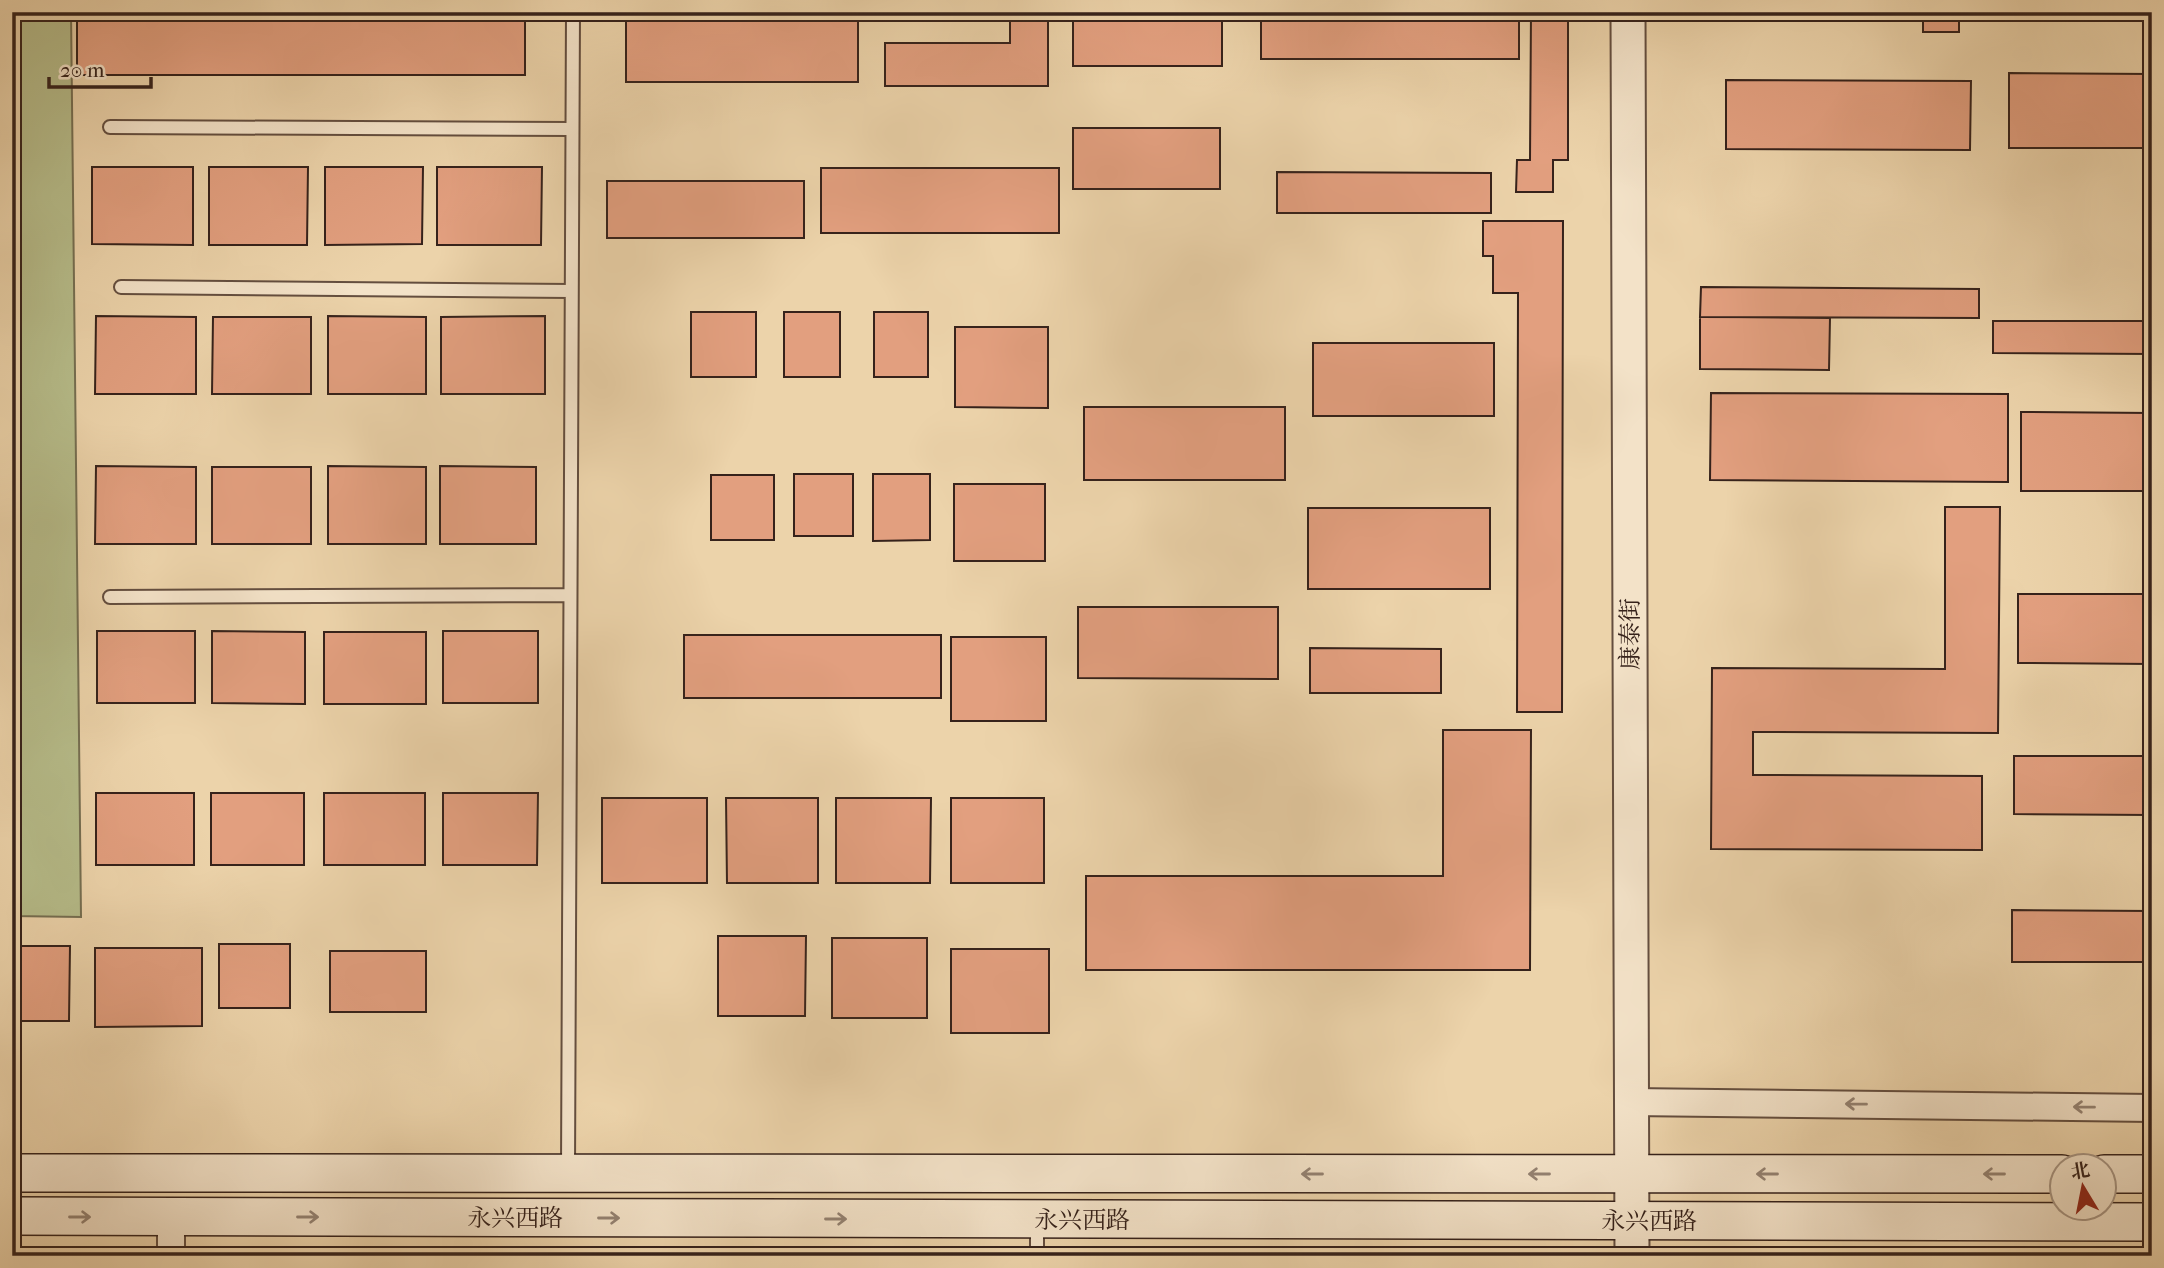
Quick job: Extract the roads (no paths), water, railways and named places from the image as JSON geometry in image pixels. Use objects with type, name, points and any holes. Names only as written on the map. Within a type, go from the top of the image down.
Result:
[{"type":"main road","name":"永兴西路","points":[[12,1173],[2048,1174]]},
{"type":"main road","points":[[2118,1174],[2152,1174]]},
{"type":"main road","name":"永兴西路","points":[[12,1216],[1037,1219],[1632,1238],[2152,1222]]},
{"type":"street","name":"康泰街","points":[[1628,12],[1632,1238]]},
{"type":"street","points":[[1631,1102],[2152,1108]]},
{"type":"street","points":[[172,1217],[172,1256]]},
{"type":"lane","points":[[568,1174],[573,12]]},
{"type":"lane","points":[[110,127],[572,129]]},
{"type":"lane","points":[[121,287],[571,291]]},
{"type":"lane","points":[[110,597],[570,595]]},
{"type":"lane","points":[[1037,1219],[1037,1256]]}]
